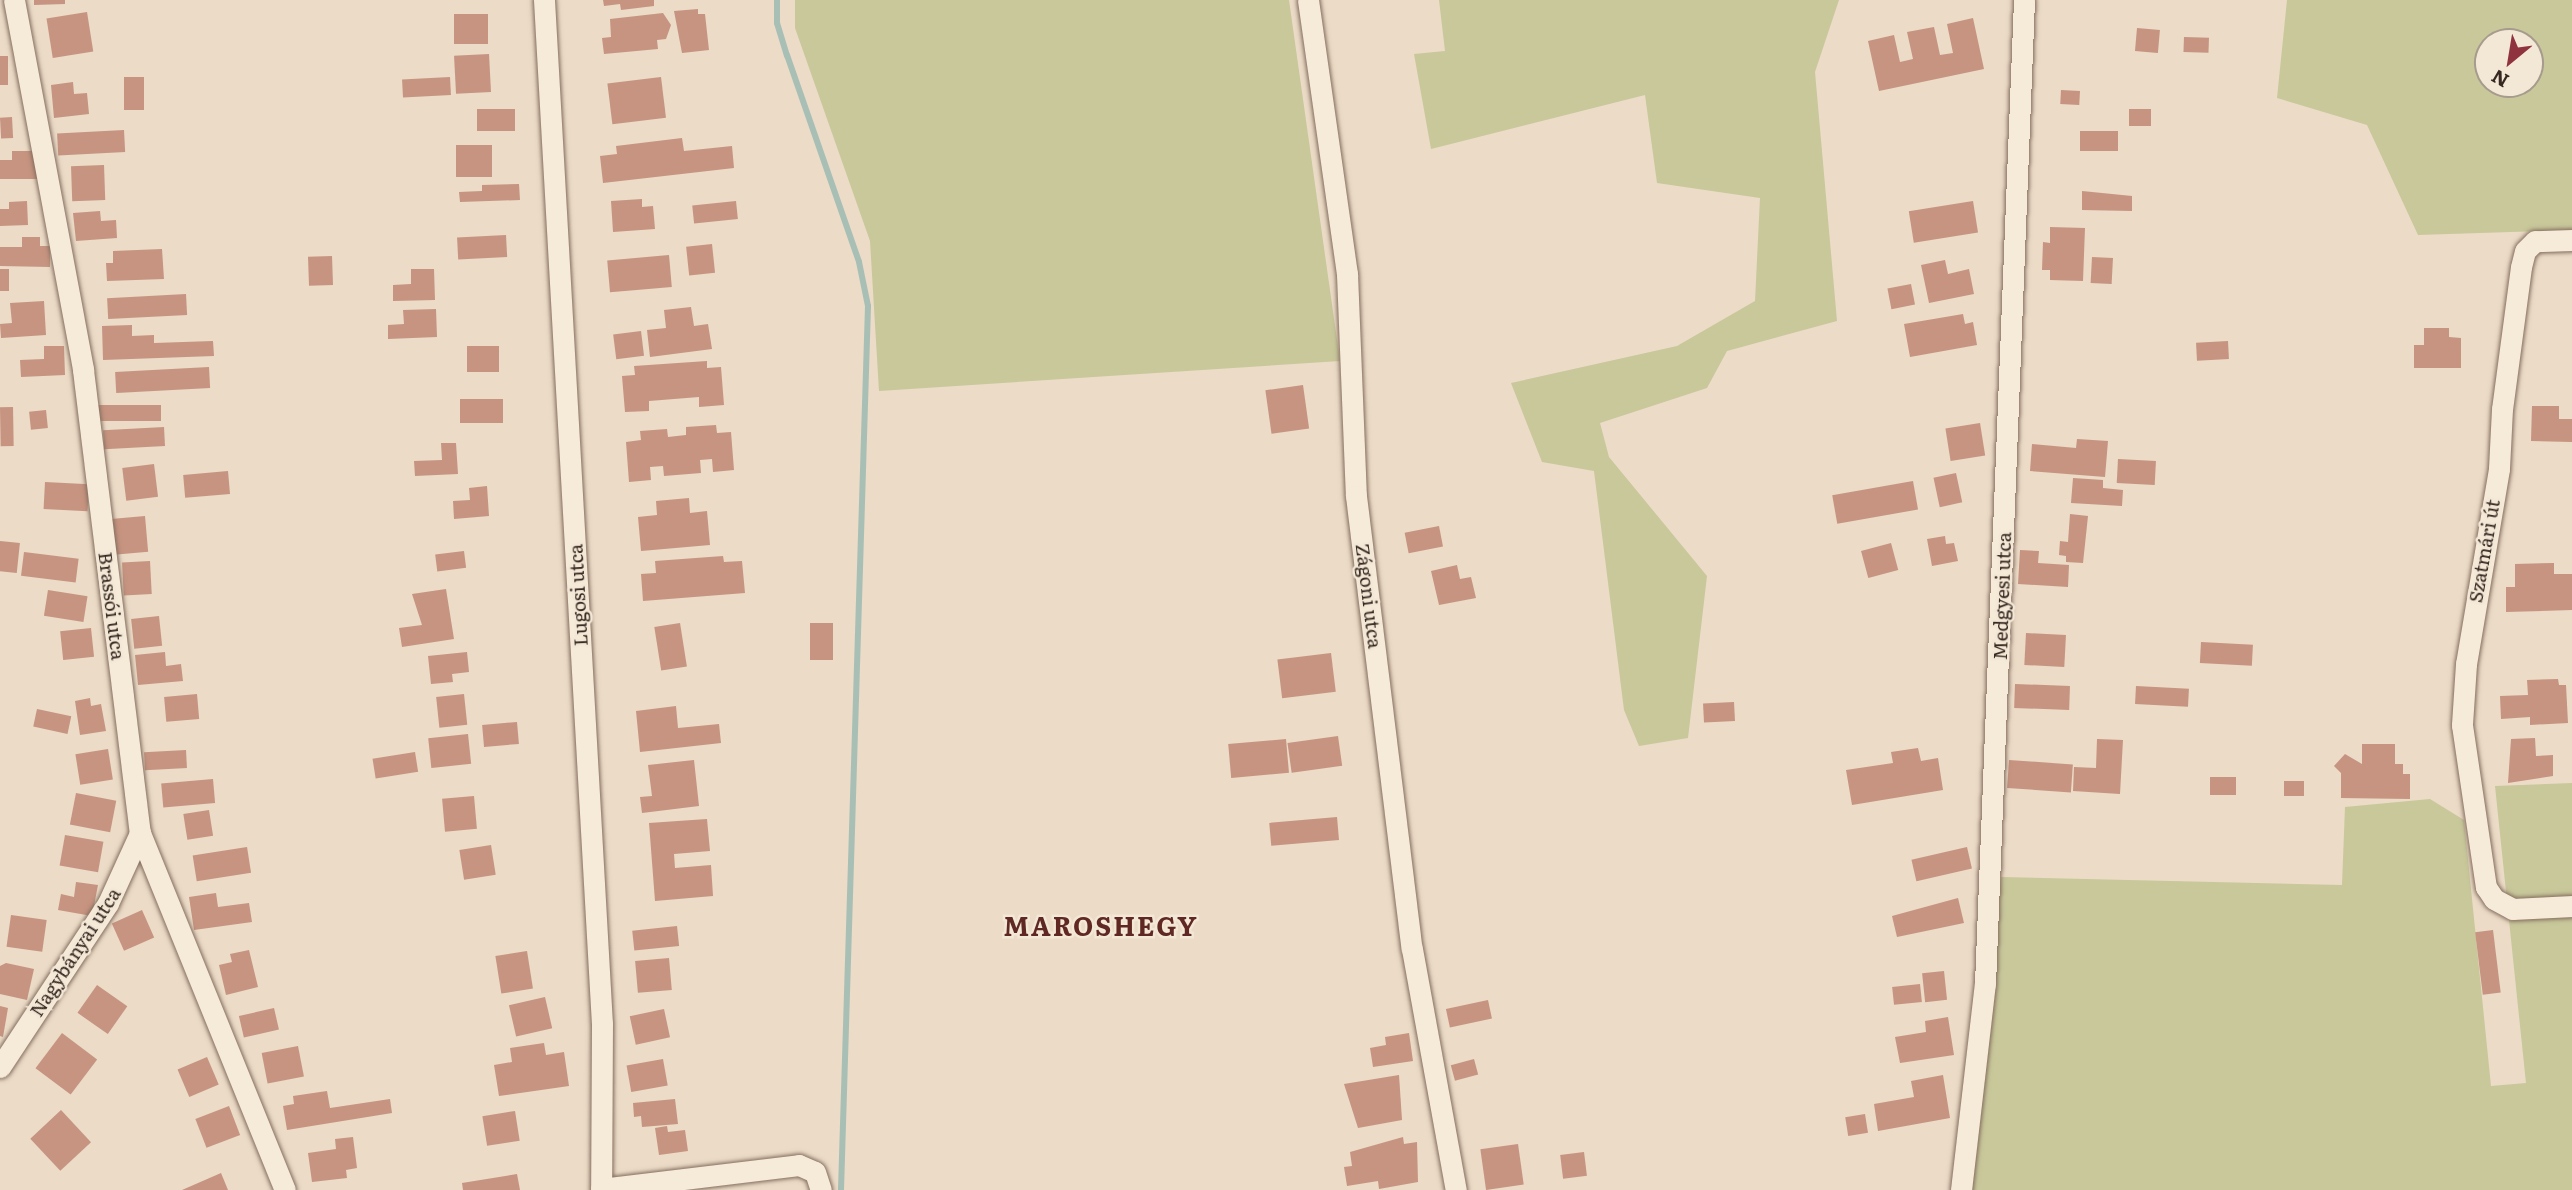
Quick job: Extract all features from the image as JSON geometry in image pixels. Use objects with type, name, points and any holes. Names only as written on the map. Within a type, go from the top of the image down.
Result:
[{"type":"street","name":"Brassói utca","points":[[14,0],[83,370],[140,833],[285,1190]]},
{"type":"street","name":"Lugosi utca","points":[[544,0],[602,1023],[601,1189]]},
{"type":"street","name":"Zágoni utca","points":[[1308,0],[1347,274],[1356,496],[1410,935],[1456,1190]]},
{"type":"street","name":"Medgyesi utca","points":[[1961,1190],[1985,984],[2024,0]]},
{"type":"street","name":"Szatmári út","points":[[2572,240],[2535,242],[2525,251],[2521,267],[2501,409],[2499,469],[2466,664],[2462,725],[2486,887],[2494,899],[2513,909],[2572,906]]},
{"type":"street","name":"Nagybányai utca","points":[[0,1067],[108,903],[140,833]]},
{"type":"street","points":[[601,1189],[799,1165],[815,1172],[821,1190]]},
{"type":"green space","points":[[795,0],[1289,0],[1340,361],[879,391],[870,241],[795,28]]},
{"type":"green space","points":[[1439,0],[1839,0],[1815,72],[1837,321],[1727,351],[1707,388],[1600,423],[1609,457],[1707,576],[1688,738],[1639,746],[1624,710],[1594,471],[1542,462],[1511,383],[1677,346],[1755,301],[1760,198],[1657,183],[1645,95],[1431,149],[1414,54],[1445,51]]},
{"type":"green space","points":[[2287,0],[2572,0],[2572,230],[2418,235],[2367,125],[2277,98]]},
{"type":"green space","points":[[2572,783],[2572,1190],[1972,1190],[2001,877],[2342,885],[2345,807],[2430,799],[2464,820],[2491,1086],[2526,1083],[2495,786]]},
{"type":"building","points":[[34,0],[65,0],[65,4],[34,5]]},
{"type":"building","points":[[603,0],[654,0],[654,6],[621,10],[620,4],[604,6]]},
{"type":"building","points":[[698,9],[698,14],[705,14],[709,50],[682,53],[674,11]]},
{"type":"building","points":[[87,12],[93,52],[53,58],[47,18]]},
{"type":"building","points":[[663,13],[671,25],[666,39],[657,40],[658,49],[604,54],[602,38],[611,37],[610,19]]},
{"type":"building","points":[[454,14],[488,14],[488,44],[454,44]]},
{"type":"building","points":[[1973,18],[1984,69],[1879,91],[1868,41],[1894,35],[1900,62],[1913,59],[1907,32],[1934,27],[1940,55],[1953,53],[1947,24]]},
{"type":"building","points":[[2137,28],[2160,30],[2158,53],[2135,51]]},
{"type":"building","points":[[2184,37],[2209,38],[2208,53],[2183,52]]},
{"type":"building","points":[[489,54],[491,92],[456,94],[454,56]]},
{"type":"building","points":[[0,56],[8,56],[8,85],[0,85]]},
{"type":"building","points":[[124,77],[144,77],[144,110],[124,110]]},
{"type":"building","points":[[450,77],[451,95],[403,97],[402,80]]},
{"type":"building","points":[[661,77],[666,118],[612,124],[607,84]]},
{"type":"building","points":[[73,82],[74,94],[87,93],[89,114],[54,118],[51,85]]},
{"type":"building","points":[[2061,90],[2080,91],[2079,105],[2060,104]]},
{"type":"building","points":[[477,109],[515,109],[515,131],[477,131]]},
{"type":"building","points":[[2129,109],[2151,109],[2151,126],[2129,126]]},
{"type":"building","points":[[12,117],[13,138],[1,139],[0,118]]},
{"type":"building","points":[[124,130],[125,152],[58,155],[57,134]]},
{"type":"building","points":[[2080,131],[2118,131],[2118,151],[2080,151]]},
{"type":"building","points":[[682,138],[684,151],[732,146],[734,168],[603,183],[600,156],[617,154],[616,146]]},
{"type":"building","points":[[456,145],[492,145],[492,177],[456,177]]},
{"type":"building","points":[[12,151],[37,151],[37,179],[0,179],[0,160],[12,160]]},
{"type":"building","points":[[104,165],[105,200],[72,201],[71,166]]},
{"type":"building","points":[[519,184],[520,200],[460,202],[459,192],[482,191],[482,185]]},
{"type":"building","points":[[2082,191],[2132,196],[2132,211],[2082,210]]},
{"type":"building","points":[[642,199],[642,207],[653,206],[655,229],[613,232],[611,201]]},
{"type":"building","points":[[27,201],[28,225],[0,226],[0,209],[9,209],[9,202]]},
{"type":"building","points":[[736,201],[738,219],[694,224],[692,206]]},
{"type":"building","points":[[1973,201],[1978,233],[1914,243],[1909,211]]},
{"type":"building","points":[[100,211],[101,221],[116,220],[117,238],[76,241],[73,213]]},
{"type":"building","points":[[2050,227],[2085,228],[2083,281],[2050,280],[2050,270],[2042,270],[2043,242],[2050,243]]},
{"type":"building","points":[[506,235],[507,257],[458,260],[457,238]]},
{"type":"building","points":[[22,237],[40,237],[40,246],[50,246],[50,267],[0,266],[0,247],[22,247]]},
{"type":"building","points":[[712,244],[715,273],[689,276],[686,247]]},
{"type":"building","points":[[162,249],[164,279],[107,281],[106,263],[113,263],[113,251]]},
{"type":"building","points":[[669,255],[672,287],[610,292],[607,260]]},
{"type":"building","points":[[332,256],[333,285],[309,286],[308,257]]},
{"type":"building","points":[[2092,257],[2113,258],[2112,284],[2091,283]]},
{"type":"building","points":[[1945,260],[1948,274],[1969,269],[1974,294],[1929,303],[1921,265]]},
{"type":"building","points":[[0,269],[9,269],[9,291],[0,291]]},
{"type":"building","points":[[411,269],[434,269],[435,300],[393,301],[393,285],[411,284]]},
{"type":"building","points":[[1911,284],[1915,305],[1891,309],[1887,289]]},
{"type":"building","points":[[186,294],[187,315],[108,319],[107,298]]},
{"type":"building","points":[[44,301],[46,335],[1,338],[0,324],[12,323],[10,303]]},
{"type":"building","points":[[691,307],[694,326],[708,324],[712,349],[650,357],[647,330],[666,328],[664,310]]},
{"type":"building","points":[[436,309],[437,337],[388,339],[388,325],[404,324],[403,310]]},
{"type":"building","points":[[1963,314],[1965,324],[1973,322],[1977,345],[1910,357],[1904,324]]},
{"type":"building","points":[[132,325],[132,336],[154,335],[154,343],[213,341],[214,356],[103,360],[102,326]]},
{"type":"building","points":[[2424,328],[2449,328],[2449,337],[2461,338],[2461,368],[2414,368],[2414,345],[2424,345]]},
{"type":"building","points":[[641,331],[644,356],[616,359],[613,334]]},
{"type":"building","points":[[2228,341],[2229,359],[2197,361],[2196,343]]},
{"type":"building","points":[[44,346],[64,346],[65,375],[21,377],[20,360],[44,359]]},
{"type":"building","points":[[467,346],[499,346],[499,372],[467,372]]},
{"type":"building","points":[[707,361],[707,368],[721,367],[724,405],[699,407],[699,397],[649,401],[649,411],[625,412],[622,376],[635,375],[634,366]]},
{"type":"building","points":[[209,367],[210,388],[116,393],[115,372]]},
{"type":"building","points":[[1303,385],[1309,429],[1271,434],[1265,390]]},
{"type":"building","points":[[460,399],[503,399],[503,423],[460,423]]},
{"type":"building","points":[[98,405],[161,405],[161,421],[98,421]]},
{"type":"building","points":[[2532,406],[2559,406],[2559,419],[2572,419],[2572,442],[2531,441]]},
{"type":"building","points":[[0,407],[13,407],[14,446],[1,446]]},
{"type":"building","points":[[46,410],[48,428],[31,430],[29,412]]},
{"type":"building","points":[[1980,423],[1985,456],[1951,461],[1945,428]]},
{"type":"building","points":[[716,425],[717,433],[731,432],[734,470],[713,472],[712,459],[700,460],[701,473],[664,476],[663,466],[650,467],[651,480],[629,482],[626,442],[641,440],[640,431],[667,429],[668,437],[686,435],[686,427]]},
{"type":"building","points":[[164,427],[165,446],[104,449],[103,430]]},
{"type":"building","points":[[2077,439],[2108,441],[2105,477],[2030,471],[2032,444],[2076,448]]},
{"type":"building","points":[[441,443],[456,443],[458,474],[415,476],[414,461],[442,460]]},
{"type":"building","points":[[2118,459],[2156,461],[2155,485],[2117,483]]},
{"type":"building","points":[[154,464],[158,497],[126,501],[122,468]]},
{"type":"building","points":[[228,471],[230,494],[185,498],[183,475]]},
{"type":"building","points":[[1956,473],[1962,502],[1940,507],[1934,478]]},
{"type":"building","points":[[2073,478],[2103,480],[2103,488],[2123,490],[2122,506],[2071,503]]},
{"type":"building","points":[[1913,481],[1918,510],[1837,524],[1832,495]]},
{"type":"building","points":[[45,482],[89,484],[88,511],[44,509]]},
{"type":"building","points":[[487,486],[489,516],[454,519],[453,501],[470,500],[469,488]]},
{"type":"building","points":[[689,498],[690,513],[707,511],[710,545],[641,551],[638,517],[657,515],[656,501]]},
{"type":"building","points":[[2070,514],[2088,516],[2083,563],[2066,562],[2066,556],[2059,555],[2060,541],[2068,542]]},
{"type":"building","points":[[145,516],[148,552],[114,555],[111,519]]},
{"type":"building","points":[[1439,526],[1443,547],[1409,553],[1405,533]]},
{"type":"building","points":[[1945,536],[1946,544],[1954,543],[1958,561],[1932,566],[1927,539]]},
{"type":"building","points":[[0,541],[20,543],[17,573],[0,571]]},
{"type":"building","points":[[1891,543],[1898,570],[1868,578],[1861,551]]},
{"type":"building","points":[[2020,550],[2039,551],[2038,563],[2069,565],[2068,587],[2018,584]]},
{"type":"building","points":[[464,551],[466,568],[437,571],[435,555]]},
{"type":"building","points":[[24,552],[79,559],[76,583],[21,576]]},
{"type":"building","points":[[723,556],[724,562],[742,561],[745,593],[643,601],[641,574],[656,573],[655,561]]},
{"type":"building","points":[[150,561],[152,594],[124,595],[122,562]]},
{"type":"building","points":[[2554,563],[2554,574],[2572,574],[2572,610],[2506,612],[2506,587],[2515,587],[2515,564]]},
{"type":"building","points":[[1457,565],[1460,579],[1471,577],[1476,598],[1439,605],[1431,571]]},
{"type":"building","points":[[446,589],[454,639],[402,647],[399,628],[422,625],[412,594]]},
{"type":"building","points":[[48,590],[88,596],[83,622],[44,616]]},
{"type":"building","points":[[159,616],[162,646],[134,649],[131,619]]},
{"type":"building","points":[[680,623],[687,666],[661,671],[654,627]]},
{"type":"building","points":[[810,623],[833,623],[833,660],[810,660]]},
{"type":"building","points":[[91,628],[94,657],[63,660],[60,631]]},
{"type":"building","points":[[2026,633],[2066,635],[2064,667],[2024,665]]},
{"type":"building","points":[[2201,642],[2253,645],[2252,666],[2200,663]]},
{"type":"building","points":[[165,652],[166,666],[181,664],[183,681],[138,685],[135,655]]},
{"type":"building","points":[[467,652],[469,672],[452,674],[453,682],[431,684],[428,656]]},
{"type":"building","points":[[1331,653],[1336,692],[1282,698],[1277,660]]},
{"type":"building","points":[[2558,679],[2559,685],[2566,685],[2568,723],[2530,725],[2530,717],[2501,719],[2500,696],[2528,695],[2527,680]]},
{"type":"building","points":[[2015,684],[2070,686],[2069,710],[2014,708]]},
{"type":"building","points":[[2136,686],[2189,689],[2188,707],[2135,704]]},
{"type":"building","points":[[197,694],[199,719],[166,722],[164,697]]},
{"type":"building","points":[[464,694],[467,725],[439,728],[436,697]]},
{"type":"building","points":[[90,698],[91,706],[101,704],[106,731],[80,735],[75,701]]},
{"type":"building","points":[[1734,702],[1735,721],[1704,723],[1703,704]]},
{"type":"building","points":[[676,706],[678,728],[719,724],[721,743],[640,752],[636,711]]},
{"type":"building","points":[[37,709],[71,716],[67,734],[33,727]]},
{"type":"building","points":[[517,722],[519,744],[484,747],[482,725]]},
{"type":"building","points":[[468,734],[471,764],[431,768],[428,738]]},
{"type":"building","points":[[1338,736],[1342,766],[1292,773],[1287,743]]},
{"type":"building","points":[[2535,738],[2536,756],[2553,755],[2553,776],[2508,783],[2511,739]]},
{"type":"building","points":[[1286,739],[1289,773],[1231,778],[1228,744]]},
{"type":"building","points":[[2097,739],[2123,740],[2120,794],[2073,791],[2074,767],[2096,768]]},
{"type":"building","points":[[2362,744],[2395,744],[2395,764],[2403,764],[2403,774],[2410,774],[2410,799],[2341,798],[2341,773],[2334,766],[2345,754],[2362,764]]},
{"type":"building","points":[[1918,748],[1921,761],[1938,758],[1943,790],[1852,805],[1846,770],[1893,763],[1891,752]]},
{"type":"building","points":[[108,749],[113,780],[80,785],[75,754]]},
{"type":"building","points":[[186,750],[187,768],[145,770],[144,752]]},
{"type":"building","points":[[415,752],[418,772],[376,778],[373,759]]},
{"type":"building","points":[[694,760],[699,806],[642,813],[640,797],[652,796],[648,765]]},
{"type":"building","points":[[2009,760],[2073,764],[2071,792],[2007,788]]},
{"type":"building","points":[[2210,777],[2236,777],[2236,795],[2210,795]]},
{"type":"building","points":[[213,779],[215,803],[163,807],[161,784]]},
{"type":"building","points":[[2284,781],[2304,781],[2304,796],[2284,796]]},
{"type":"building","points":[[76,793],[116,801],[110,832],[70,824]]},
{"type":"building","points":[[474,796],[477,829],[445,832],[442,799]]},
{"type":"building","points":[[209,810],[213,836],[187,840],[183,814]]},
{"type":"building","points":[[1337,817],[1339,840],[1271,846],[1269,823]]},
{"type":"building","points":[[707,819],[710,851],[674,854],[675,868],[711,865],[713,896],[655,901],[649,823]]},
{"type":"building","points":[[65,835],[103,842],[98,872],[60,866]]},
{"type":"building","points":[[491,845],[496,875],[464,880],[459,850]]},
{"type":"building","points":[[247,847],[251,873],[197,881],[193,856]]},
{"type":"building","points":[[1967,847],[1972,868],[1916,881],[1911,860]]},
{"type":"building","points":[[76,882],[98,885],[92,916],[58,910],[61,894],[74,897]]},
{"type":"building","points":[[216,893],[218,907],[249,903],[252,922],[194,930],[189,897]]},
{"type":"building","points":[[1958,898],[1964,923],[1897,937],[1892,916]]},
{"type":"building","points":[[142,910],[154,937],[124,951],[112,923]]},
{"type":"building","points":[[11,915],[47,920],[42,952],[7,947]]},
{"type":"building","points":[[677,926],[679,946],[634,951],[632,931]]},
{"type":"building","points":[[2493,930],[2501,993],[2483,995],[2475,932]]},
{"type":"building","points":[[249,950],[258,987],[226,995],[219,965],[232,962],[230,954]]},
{"type":"building","points":[[527,951],[533,989],[501,994],[495,956]]},
{"type":"building","points":[[669,958],[672,990],[638,993],[635,961]]},
{"type":"building","points":[[6,963],[34,969],[27,1000],[0,994],[0,966]]},
{"type":"building","points":[[1944,971],[1947,1000],[1925,1002],[1922,973]]},
{"type":"building","points":[[1920,984],[1922,1002],[1894,1005],[1892,987]]},
{"type":"building","points":[[97,985],[127,1006],[108,1034],[77,1013]]},
{"type":"building","points":[[545,997],[552,1028],[516,1037],[509,1005]]},
{"type":"building","points":[[1488,1000],[1492,1019],[1450,1028],[1446,1009]]},
{"type":"building","points":[[0,1006],[8,1008],[3,1037],[0,1036]]},
{"type":"building","points":[[274,1008],[279,1029],[244,1038],[239,1016]]},
{"type":"building","points":[[664,1009],[670,1037],[636,1045],[630,1016]]},
{"type":"building","points":[[1948,1017],[1954,1055],[1900,1063],[1895,1037],[1926,1032],[1925,1021]]},
{"type":"building","points":[[62,1033],[97,1059],[71,1095],[36,1068]]},
{"type":"building","points":[[1409,1033],[1413,1061],[1373,1067],[1370,1048],[1386,1045],[1385,1037]]},
{"type":"building","points":[[544,1043],[546,1055],[564,1052],[569,1086],[499,1096],[494,1065],[512,1062],[510,1048]]},
{"type":"building","points":[[298,1046],[304,1076],[268,1083],[262,1053]]},
{"type":"building","points":[[207,1057],[219,1085],[189,1097],[178,1070]]},
{"type":"building","points":[[663,1059],[668,1086],[631,1092],[627,1065]]},
{"type":"building","points":[[1474,1059],[1478,1074],[1455,1081],[1451,1065]]},
{"type":"building","points":[[1399,1075],[1402,1120],[1358,1128],[1344,1084]]},
{"type":"building","points":[[1943,1075],[1950,1118],[1878,1131],[1874,1104],[1914,1097],[1911,1081]]},
{"type":"building","points":[[327,1091],[330,1108],[390,1099],[392,1113],[287,1130],[283,1106],[294,1104],[293,1096]]},
{"type":"building","points":[[675,1099],[678,1124],[642,1127],[641,1116],[634,1117],[633,1103]]},
{"type":"building","points":[[229,1106],[240,1135],[207,1148],[195,1119]]},
{"type":"building","points":[[61,1110],[91,1142],[60,1171],[30,1139]]},
{"type":"building","points":[[515,1111],[520,1141],[487,1146],[482,1116]]},
{"type":"building","points":[[1865,1114],[1868,1133],[1848,1136],[1845,1117]]},
{"type":"building","points":[[667,1126],[668,1132],[685,1130],[688,1151],[659,1155],[655,1128]]},
{"type":"building","points":[[353,1137],[357,1168],[346,1170],[347,1178],[312,1182],[308,1153],[336,1149],[335,1139]]},
{"type":"building","points":[[1403,1137],[1404,1144],[1417,1142],[1418,1182],[1379,1189],[1378,1181],[1347,1186],[1344,1167],[1352,1166],[1350,1152]]},
{"type":"building","points":[[1518,1144],[1524,1185],[1486,1190],[1480,1149]]},
{"type":"building","points":[[1584,1152],[1587,1176],[1563,1179],[1560,1155]]},
{"type":"building","points":[[221,1173],[228,1190],[182,1190]]},
{"type":"building","points":[[517,1174],[520,1190],[463,1190],[462,1183]]},
{"type":"waterway","points":[[777,0],[777,23],[859,262],[868,306],[841,1190]]},
{"type":"district","name":"MAROSHEGY","points":[[1101,925]]}]
